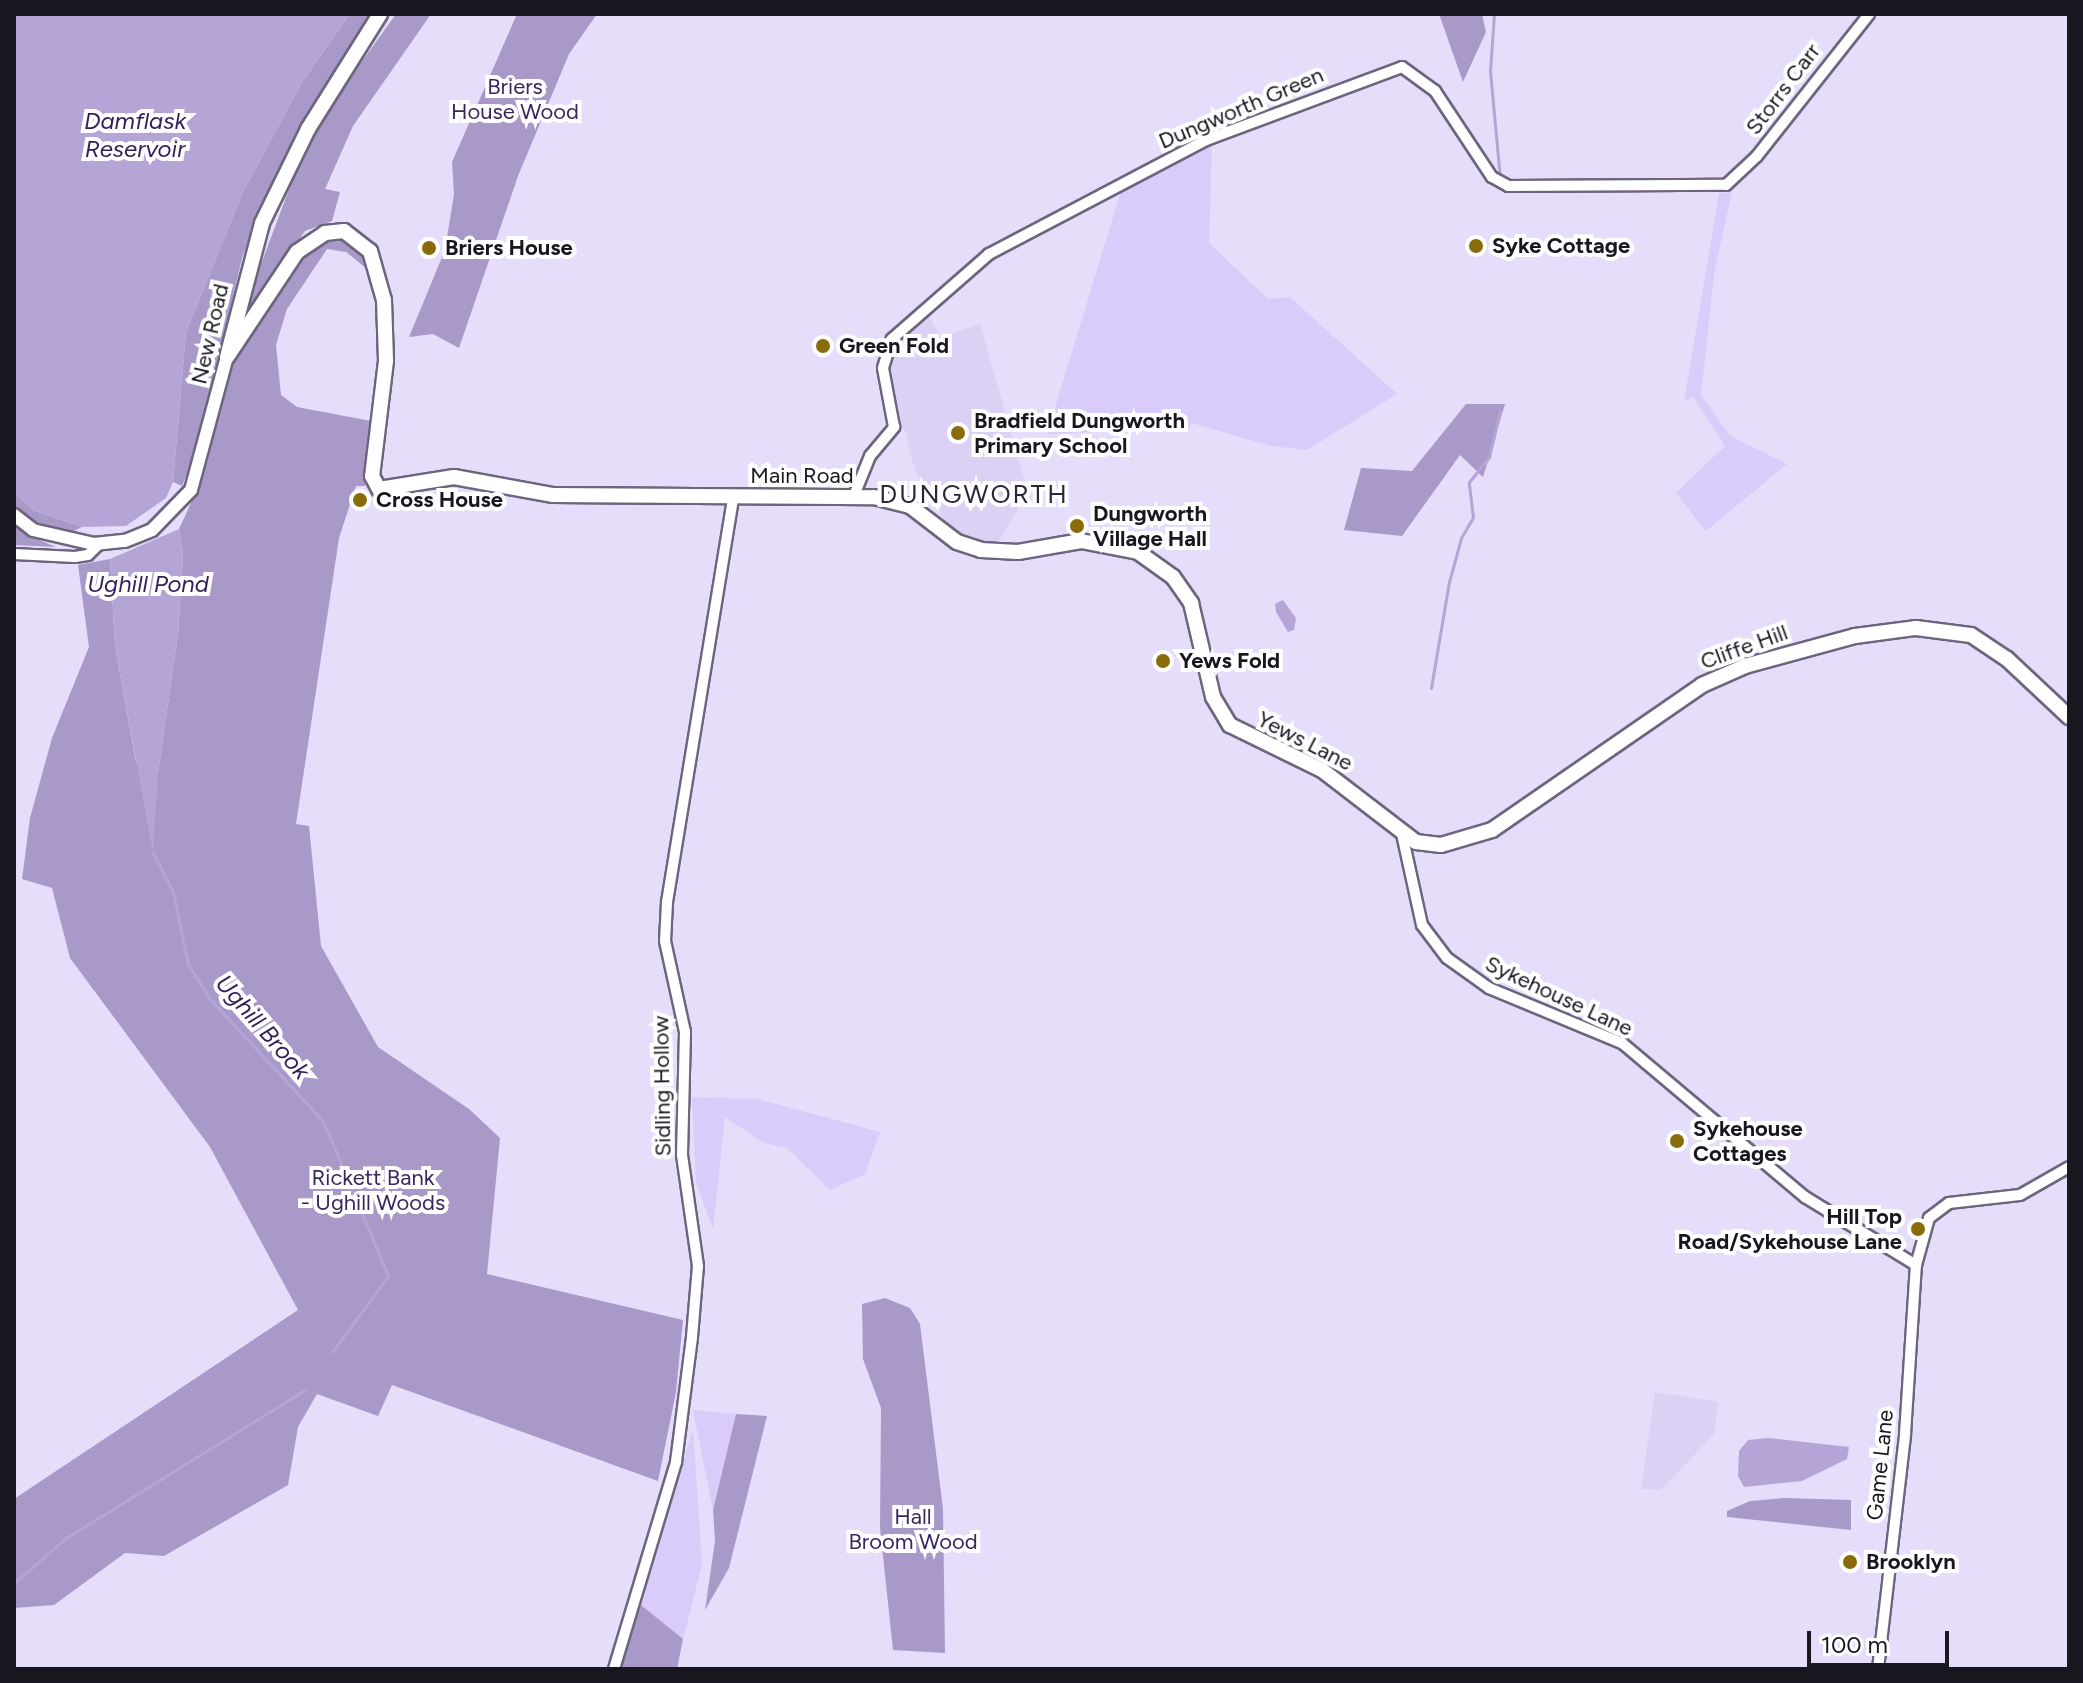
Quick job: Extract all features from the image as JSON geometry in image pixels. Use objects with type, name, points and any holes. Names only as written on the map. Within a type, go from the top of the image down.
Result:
[{"type":"main road","name":"New Road","points":[[227,357],[262,223],[308,129],[380,14]]},
{"type":"main road","name":"Main Road","points":[[227,357],[297,252],[315,237],[344,231],[370,251],[384,300],[386,361],[372,476],[379,489],[454,477],[553,495],[853,498],[904,503],[957,542],[981,550],[1006,553],[1096,542]]},
{"type":"main road","name":"Yews Lane","points":[[1096,542],[1152,560],[1186,594],[1202,638],[1213,697],[1230,725],[1332,777],[1402,834]]},
{"type":"main road","name":"Cliffe Hill","points":[[1402,834],[1441,845],[1492,830],[1551,794],[1674,703],[1724,674],[1887,630],[1916,628],[1971,635],[2007,659],[2069,717]]},
{"type":"street","name":"Storrs Carr","points":[[1726,185],[1767,145],[1869,14]]},
{"type":"street","name":"Dungworth Green","points":[[853,498],[870,456],[894,427],[883,368],[887,347],[989,254],[1206,140],[1391,70],[1409,70],[1432,88],[1492,177],[1508,186],[1726,185]]},
{"type":"street","name":"New Road","points":[[14,515],[33,530],[62,540],[99,544],[152,530],[188,496],[227,357]]},
{"type":"street","name":"Sidling Hollow","points":[[614,1669],[676,1462],[692,1337],[698,1266],[682,1155],[685,1032],[665,941],[667,902],[733,498]]},
{"type":"street","points":[[14,554],[75,557],[88,555],[99,544]]},
{"type":"street","name":"Sykehouse Lane","points":[[1402,834],[1422,925],[1429,941],[1456,967],[1513,1000],[1622,1043],[1796,1191],[1916,1265]]},
{"type":"street","name":"Game Lane","points":[[1878,1669],[1905,1434],[1916,1265],[1929,1218],[1941,1206],[2020,1195],[2069,1167]]},
{"type":"shaded area","points":[[1212,142],[1209,243],[1268,299],[1290,297],[1397,394],[1307,450],[1271,446],[1192,423],[1190,428],[1047,434],[1121,191]]},
{"type":"shaded area","points":[[1732,192],[1714,274],[1701,395],[1730,436],[1787,464],[1706,531],[1676,493],[1725,446],[1693,396],[1684,402],[1719,193]]},
{"type":"shaded area","name":"Bradfield Dungworth Primary School","points":[[929,317],[941,337],[980,324],[1028,492],[996,546],[962,537],[947,525],[915,471],[905,430],[898,425],[887,367],[894,342]]},
{"type":"shaded area","points":[[692,1097],[757,1099],[880,1132],[865,1174],[830,1190],[787,1148],[764,1143],[725,1117],[713,1229],[696,1182]]},
{"type":"shaded area","points":[[1655,1392],[1718,1402],[1714,1434],[1661,1490],[1641,1489]]},
{"type":"shaded area","points":[[693,1410],[736,1414],[713,1510]]},
{"type":"shaded area","points":[[693,1429],[702,1564],[683,1639],[641,1605]]},
{"type":"green space","points":[[350,14],[373,14],[268,191],[242,258],[199,443],[182,486],[173,482],[186,332],[243,192],[302,82]]},
{"type":"green space","points":[[396,14],[431,14],[353,126],[325,189],[340,192],[332,221],[305,231],[236,331],[297,168],[337,96]]},
{"type":"green space","name":"Briers House Wood","points":[[517,14],[597,14],[569,54],[518,176],[459,348],[433,334],[409,337],[445,250],[454,194],[452,162]]},
{"type":"green space","points":[[1439,14],[1482,14],[1486,32],[1463,82]]},
{"type":"green space","name":"Rickett Bank - Ughill Woods","points":[[336,237],[356,247],[372,273],[346,252],[327,249],[287,309],[276,345],[281,395],[297,407],[371,421],[365,486],[356,486],[339,538],[296,824],[309,826],[321,946],[378,1047],[469,1109],[500,1138],[487,1274],[683,1320],[676,1392],[658,1481],[392,1385],[378,1416],[317,1394],[298,1427],[288,1485],[164,1556],[125,1553],[54,1605],[14,1608],[14,1499],[298,1310],[210,1147],[70,958],[52,888],[22,879],[30,818],[52,738],[89,647],[78,565],[110,559],[115,646],[136,762],[158,773],[178,634],[183,553],[179,529],[203,477],[232,361],[311,249]]},
{"type":"green space","points":[[1466,404],[1505,404],[1483,477],[1460,455],[1402,536],[1344,530],[1361,468],[1412,471]]},
{"type":"green space","points":[[14,492],[33,510],[82,527],[68,534],[35,524],[14,506]]},
{"type":"green space","points":[[14,523],[30,536],[56,547],[14,545]]},
{"type":"green space","name":"Hall Broom Wood","points":[[885,1298],[910,1308],[920,1324],[943,1509],[945,1653],[893,1650],[880,1528],[881,1408],[863,1359],[862,1304]]},
{"type":"green space","points":[[736,1414],[767,1416],[729,1568],[705,1610],[715,1541],[713,1510]]},
{"type":"green space","points":[[1785,1498],[1851,1500],[1851,1530],[1727,1517],[1727,1511],[1750,1501]]},
{"type":"green space","points":[[641,1605],[683,1639],[677,1669],[619,1669]]},
{"type":"water","name":"Damflask Reservoir","points":[[14,14],[350,14],[302,82],[243,192],[186,332],[173,482],[166,498],[126,526],[82,527],[33,510],[14,492]]},
{"type":"water","name":"Ughill Pond","points":[[179,529],[183,553],[178,634],[158,773],[153,853],[115,646],[110,559]]},
{"type":"water","points":[[1283,600],[1296,618],[1294,630],[1288,632],[1276,612],[1275,604]]},
{"type":"water","points":[[1768,1438],[1849,1447],[1847,1459],[1802,1481],[1744,1487],[1738,1476],[1739,1451],[1748,1440]]},
{"type":"waterway","points":[[1494,14],[1490,71],[1500,178]]},
{"type":"waterway","points":[[1431,688],[1449,582],[1461,538],[1473,517],[1469,482],[1489,457],[1500,411]]},
{"type":"waterway","name":"Ughill Brook","points":[[153,853],[173,892],[188,964],[209,998],[323,1121],[388,1276],[332,1352]]},
{"type":"waterway","name":"Ughill Brook","points":[[14,1583],[66,1538],[306,1389]]},
{"type":"place","name":"Syke Cottage","points":[[1476,246]]},
{"type":"place","name":"Briers House","points":[[429,248]]},
{"type":"place","name":"Green Fold","points":[[823,346]]},
{"type":"place","name":"Bradfield Dungworth Primary School","points":[[958,433]]},
{"type":"place","name":"Cross House","points":[[360,500]]},
{"type":"place","name":"Dungworth Village Hall","points":[[1077,526]]},
{"type":"place","name":"Yews Fold","points":[[1163,661]]},
{"type":"place","name":"Sykehouse Cottages","points":[[1677,1141]]},
{"type":"place","name":"Hill Top Road/Sykehouse Lane","points":[[1918,1229]]},
{"type":"place","name":"Brooklyn","points":[[1850,1562]]},
{"type":"district","name":"DUNGWORTH","points":[[974,495]]}]
